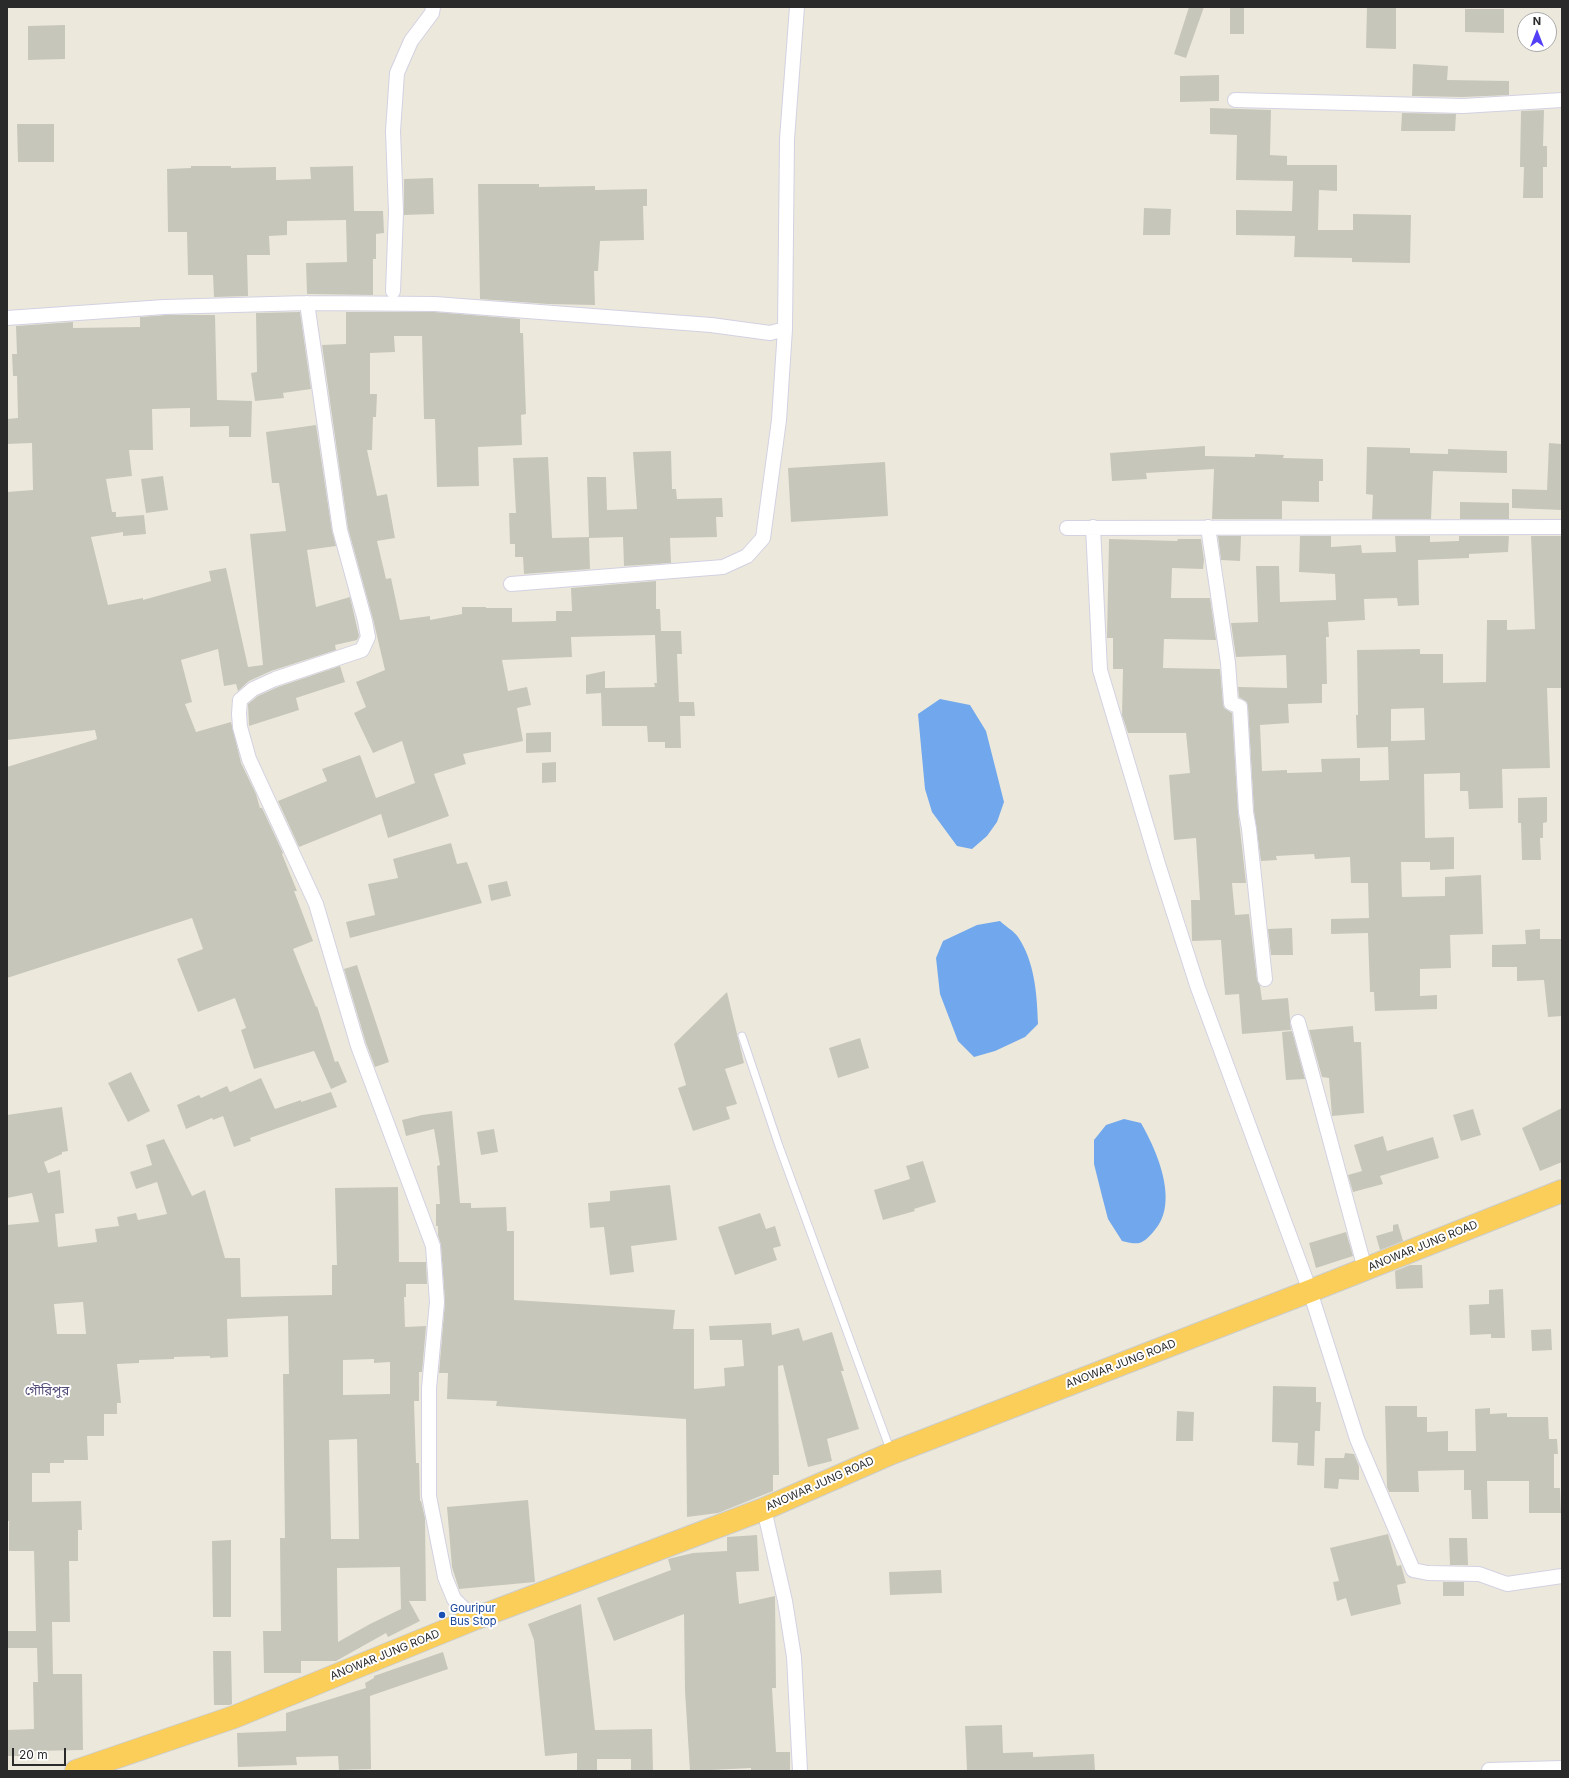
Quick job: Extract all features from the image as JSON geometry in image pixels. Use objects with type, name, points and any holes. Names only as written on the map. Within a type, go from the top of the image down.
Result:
[{"type":"highway","name":"ANOWAR JUNG ROAD","points":[[76,1771],[234,1717],[474,1619],[764,1509],[892,1453],[1310,1292],[1562,1191]]},
{"type":"street","points":[[393,291],[396,212],[393,131],[397,73],[411,41],[432,13],[433,7]]},
{"type":"street","points":[[511,584],[722,567],[747,556],[763,538],[779,420],[785,329],[787,140],[797,7]]},
{"type":"street","points":[[1235,100],[1463,106],[1562,100]]},
{"type":"street","points":[[7,318],[164,307],[307,303],[435,304],[711,325],[770,333],[785,329]]},
{"type":"street","points":[[307,303],[340,530],[368,637],[362,650],[275,679],[253,689],[240,700],[240,727],[249,759],[316,904],[358,1046],[433,1246],[437,1302],[429,1388],[429,1496],[445,1576],[454,1599],[474,1619]]},
{"type":"street","points":[[1093,527],[1100,670],[1198,988],[1310,1292],[1357,1439],[1413,1570],[1428,1573],[1479,1574],[1507,1584],[1562,1576]]},
{"type":"street","points":[[1208,527],[1228,663],[1231,703],[1240,707],[1246,812],[1265,979]]},
{"type":"street","points":[[1068,528],[1562,527]]},
{"type":"street","points":[[1298,1022],[1365,1269]]},
{"type":"street","points":[[764,1509],[786,1601],[794,1656],[800,1771]]},
{"type":"street","points":[[1490,1770],[1562,1768]]},
{"type":"lane","points":[[742,1036],[779,1146],[892,1453]]},
{"type":"water","points":[[940,699],[970,705],[986,731],[1004,802],[997,822],[987,836],[972,849],[957,846],[932,812],[925,789],[918,714]]},
{"type":"water","points":[[1000,921],[1016,935],[1024,947],[1028,957],[1032,968],[1036,990],[1038,1024],[1025,1037],[995,1051],[974,1057],[958,1041],[940,994],[936,958],[943,941],[977,925]]},
{"type":"water","points":[[1124,1119],[1141,1123],[1159,1162],[1166,1192],[1162,1219],[1154,1231],[1140,1243],[1122,1241],[1108,1219],[1094,1164],[1094,1140],[1106,1125]]},
{"type":"building","points":[[1189,7],[1204,7],[1186,58],[1174,54]]},
{"type":"building","points":[[1230,7],[1244,7],[1244,34],[1230,34]]},
{"type":"building","points":[[1367,7],[1396,7],[1396,49],[1366,48]]},
{"type":"building","points":[[1465,9],[1504,9],[1504,33],[1465,32]]},
{"type":"building","points":[[65,25],[65,59],[28,60],[28,26]]},
{"type":"building","points":[[1413,64],[1448,66],[1447,80],[1509,81],[1509,95],[1463,97],[1412,96]]},
{"type":"building","points":[[1219,75],[1219,101],[1180,102],[1180,76]]},
{"type":"building","points":[[1210,108],[1271,110],[1270,155],[1287,156],[1287,165],[1337,165],[1337,191],[1319,190],[1318,230],[1353,230],[1353,214],[1411,215],[1410,263],[1352,262],[1352,258],[1294,257],[1295,236],[1236,235],[1236,210],[1292,211],[1293,181],[1236,180],[1237,135],[1210,134]]},
{"type":"building","points":[[1544,110],[1543,146],[1547,146],[1547,167],[1543,167],[1543,198],[1523,198],[1524,167],[1520,167],[1521,111]]},
{"type":"building","points":[[1402,113],[1456,114],[1455,131],[1401,131]]},
{"type":"building","points":[[17,124],[54,124],[54,162],[18,162]]},
{"type":"building","points":[[191,166],[231,166],[231,168],[276,167],[276,180],[311,179],[310,167],[353,166],[354,211],[383,211],[384,233],[376,234],[376,259],[373,259],[373,295],[307,294],[306,263],[347,262],[346,220],[287,221],[287,235],[269,236],[270,255],[247,255],[248,296],[214,297],[213,275],[188,275],[187,232],[168,232],[167,169],[191,168]]},
{"type":"building","points":[[433,178],[434,214],[404,215],[404,179]]},
{"type":"building","points":[[478,184],[539,184],[539,187],[595,186],[595,190],[647,189],[647,206],[643,206],[644,240],[600,241],[598,271],[594,271],[595,305],[548,304],[480,299]]},
{"type":"building","points":[[1144,208],[1171,209],[1170,235],[1143,235]]},
{"type":"building","points":[[300,312],[311,389],[283,393],[284,398],[255,401],[251,373],[257,372],[256,313]]},
{"type":"building","points":[[346,312],[435,312],[520,319],[520,333],[523,333],[526,414],[521,415],[522,445],[478,447],[479,486],[437,487],[435,419],[424,419],[422,336],[394,336],[395,352],[370,353],[370,394],[377,394],[376,417],[373,417],[372,450],[367,450],[377,496],[387,494],[395,538],[377,541],[386,579],[391,578],[400,620],[430,616],[430,620],[462,614],[462,607],[486,607],[512,608],[512,622],[556,621],[556,611],[572,611],[571,588],[656,581],[656,609],[660,609],[661,631],[681,631],[682,654],[677,654],[679,702],[694,702],[695,716],[680,716],[681,748],[665,748],[665,742],[648,742],[647,726],[602,726],[601,693],[586,694],[586,675],[605,671],[605,688],[655,687],[654,683],[657,683],[655,635],[571,637],[572,657],[502,660],[508,691],[527,687],[531,705],[517,708],[523,741],[463,754],[466,764],[434,774],[449,816],[388,838],[381,814],[299,847],[278,801],[327,781],[322,769],[360,755],[376,798],[415,783],[402,741],[373,753],[354,713],[366,707],[356,682],[385,670],[373,619],[348,528],[322,345],[346,344]]},
{"type":"building","points":[[167,315],[215,315],[217,400],[252,401],[251,437],[229,437],[229,426],[190,427],[190,408],[152,409],[153,450],[129,450],[132,476],[106,479],[112,512],[116,512],[116,517],[144,515],[146,534],[123,536],[123,532],[91,537],[108,605],[143,598],[143,600],[211,581],[209,571],[226,568],[248,667],[263,665],[250,534],[286,531],[279,483],[272,483],[266,432],[316,425],[332,531],[336,546],[307,550],[316,607],[350,597],[359,636],[357,640],[335,645],[336,650],[271,671],[249,681],[238,691],[236,684],[224,686],[218,649],[181,660],[192,702],[185,704],[196,732],[231,722],[241,763],[256,794],[260,808],[262,808],[283,853],[282,854],[297,891],[294,891],[313,941],[293,949],[316,1007],[317,1006],[335,1062],[338,1061],[347,1082],[331,1089],[314,1051],[254,1069],[241,1030],[246,1028],[235,998],[198,1012],[177,959],[203,949],[192,918],[7,978],[7,767],[97,739],[95,730],[7,740],[7,492],[33,490],[32,443],[7,444],[7,419],[18,418],[17,376],[13,376],[12,354],[17,354],[16,326],[73,322],[73,328],[140,327],[140,317]]},
{"type":"building","points":[[1549,443],[1562,444],[1562,510],[1512,508],[1512,489],[1547,490]]},
{"type":"building","points":[[1205,446],[1205,456],[1255,457],[1255,454],[1284,455],[1283,458],[1323,459],[1323,481],[1319,481],[1319,502],[1282,501],[1282,519],[1212,519],[1214,469],[1146,473],[1147,479],[1112,481],[1110,453]]},
{"type":"building","points":[[1367,447],[1410,448],[1410,453],[1448,454],[1448,449],[1507,451],[1507,473],[1433,471],[1431,519],[1372,519],[1373,495],[1366,494]]},
{"type":"building","points":[[671,451],[672,489],[676,489],[677,499],[722,498],[723,517],[716,517],[717,537],[670,538],[671,563],[624,566],[623,537],[589,538],[590,569],[524,574],[523,557],[515,557],[515,544],[510,544],[509,513],[516,513],[513,458],[548,457],[552,538],[589,537],[587,477],[606,477],[607,510],[637,509],[633,452]]},
{"type":"building","points":[[885,462],[888,516],[791,522],[788,468]]},
{"type":"building","points":[[163,476],[168,510],[146,513],[141,479]]},
{"type":"building","points":[[1460,502],[1509,503],[1509,519],[1460,519]]},
{"type":"building","points":[[1218,536],[1241,536],[1240,561],[1221,560]]},
{"type":"building","points":[[1300,536],[1331,536],[1331,547],[1361,545],[1362,553],[1396,552],[1395,536],[1430,536],[1430,542],[1459,541],[1459,536],[1509,536],[1508,552],[1469,554],[1469,558],[1418,560],[1419,605],[1398,606],[1397,598],[1364,599],[1365,620],[1328,622],[1329,637],[1326,637],[1327,684],[1322,684],[1322,703],[1288,704],[1289,723],[1260,725],[1262,771],[1287,770],[1287,773],[1322,772],[1321,759],[1360,758],[1360,781],[1389,780],[1388,747],[1357,748],[1357,650],[1420,649],[1420,654],[1443,654],[1443,683],[1486,682],[1487,620],[1507,620],[1507,630],[1535,629],[1531,536],[1562,536],[1562,688],[1547,688],[1550,768],[1502,769],[1503,808],[1469,809],[1468,791],[1460,791],[1460,773],[1424,774],[1425,838],[1454,837],[1454,869],[1430,870],[1430,862],[1401,862],[1402,897],[1445,896],[1445,877],[1481,875],[1483,934],[1450,935],[1451,968],[1420,969],[1420,996],[1437,995],[1437,1009],[1375,1011],[1374,992],[1370,992],[1368,933],[1331,934],[1331,919],[1369,918],[1368,883],[1351,883],[1350,857],[1315,859],[1314,854],[1276,856],[1277,860],[1261,861],[1254,811],[1248,707],[1247,702],[1239,697],[1238,687],[1287,688],[1286,655],[1236,657],[1231,623],[1258,622],[1256,566],[1279,566],[1280,602],[1336,600],[1335,574],[1299,572]],"holes":[[[1424,708],[1425,740],[1391,741],[1391,709]]]},
{"type":"building","points":[[1109,539],[1177,541],[1178,539],[1201,539],[1204,560],[1203,569],[1172,568],[1171,598],[1210,598],[1216,640],[1164,639],[1163,668],[1220,669],[1224,708],[1232,713],[1238,812],[1246,883],[1232,883],[1235,915],[1249,914],[1257,980],[1260,986],[1262,1000],[1288,998],[1291,1030],[1242,1034],[1239,994],[1225,995],[1221,940],[1192,941],[1191,900],[1200,900],[1196,838],[1174,840],[1169,775],[1190,773],[1186,733],[1128,733],[1122,715],[1123,669],[1113,669],[1113,638],[1107,638]]},
{"type":"building","points":[[340,666],[345,682],[296,698],[299,710],[249,726],[248,704],[258,696],[278,687]]},
{"type":"building","points":[[551,732],[551,752],[526,753],[526,733]]},
{"type":"building","points":[[556,762],[556,782],[542,783],[542,763]]},
{"type":"building","points":[[1547,797],[1547,822],[1543,823],[1543,838],[1540,838],[1541,860],[1522,860],[1521,823],[1518,823],[1518,798]]},
{"type":"building","points":[[451,843],[457,864],[467,862],[482,903],[350,938],[346,922],[375,915],[368,884],[398,878],[393,859]]},
{"type":"building","points":[[507,881],[511,896],[491,901],[488,885]]},
{"type":"building","points":[[1292,928],[1293,955],[1271,955],[1268,929]]},
{"type":"building","points":[[1540,929],[1540,939],[1562,939],[1562,1016],[1548,1017],[1544,980],[1517,981],[1517,967],[1492,967],[1492,945],[1526,944],[1525,930]]},
{"type":"building","points":[[357,965],[389,1062],[375,1067],[366,1043],[344,969]]},
{"type":"building","points":[[727,992],[744,1063],[725,1069],[737,1104],[726,1107],[730,1119],[693,1131],[678,1088],[686,1085],[674,1044]]},
{"type":"building","points":[[1353,1026],[1354,1042],[1361,1042],[1364,1113],[1332,1116],[1329,1078],[1322,1077],[1309,1030]]},
{"type":"building","points":[[1292,1031],[1305,1079],[1286,1080],[1282,1032]]},
{"type":"building","points":[[860,1038],[869,1068],[838,1078],[829,1048]]},
{"type":"building","points":[[131,1072],[150,1111],[128,1122],[108,1083]]},
{"type":"building","points":[[261,1078],[275,1109],[331,1092],[337,1107],[250,1138],[251,1141],[234,1147],[223,1116],[213,1120],[212,1118],[186,1129],[177,1105],[199,1095],[201,1098],[227,1086],[230,1092]]},
{"type":"building","points":[[62,1107],[68,1151],[62,1152],[62,1154],[44,1162],[48,1173],[60,1170],[64,1213],[55,1214],[58,1247],[97,1242],[95,1229],[119,1226],[117,1217],[136,1213],[138,1220],[167,1214],[157,1182],[136,1189],[130,1172],[152,1165],[146,1145],[164,1139],[192,1196],[205,1190],[225,1258],[240,1258],[241,1297],[332,1295],[332,1265],[337,1265],[335,1188],[398,1187],[399,1262],[426,1262],[427,1284],[406,1284],[406,1297],[404,1297],[405,1327],[426,1326],[422,1372],[419,1372],[419,1401],[414,1401],[416,1463],[419,1463],[420,1501],[425,1518],[426,1601],[409,1601],[420,1621],[388,1637],[386,1633],[336,1661],[301,1661],[301,1673],[264,1673],[263,1631],[281,1631],[280,1538],[285,1538],[283,1374],[289,1374],[288,1316],[227,1319],[228,1357],[174,1357],[174,1359],[139,1360],[139,1363],[117,1364],[121,1403],[117,1403],[117,1414],[104,1414],[104,1436],[87,1436],[88,1460],[64,1460],[64,1463],[50,1463],[50,1473],[32,1473],[32,1502],[81,1501],[82,1530],[78,1530],[78,1561],[69,1561],[70,1622],[52,1622],[53,1674],[82,1674],[83,1750],[33,1751],[33,1756],[7,1756],[7,1730],[34,1729],[33,1682],[38,1682],[37,1648],[7,1648],[7,1631],[36,1631],[34,1551],[9,1551],[9,1521],[7,1521],[7,1225],[39,1222],[32,1193],[7,1198],[7,1115]],"holes":[[[83,1302],[86,1334],[57,1334],[54,1304]],[[374,1359],[374,1363],[390,1362],[390,1394],[343,1395],[343,1360]],[[357,1439],[359,1539],[331,1539],[329,1440]],[[400,1567],[401,1609],[338,1642],[337,1568]]]},
{"type":"building","points":[[1562,1108],[1562,1162],[1540,1171],[1522,1128]]},
{"type":"building","points":[[1473,1109],[1481,1135],[1461,1141],[1453,1115]]},
{"type":"building","points":[[452,1111],[460,1203],[471,1203],[471,1208],[506,1207],[507,1231],[514,1231],[514,1300],[675,1310],[673,1329],[694,1329],[694,1389],[725,1386],[724,1368],[744,1366],[742,1340],[710,1340],[709,1326],[771,1323],[772,1335],[799,1328],[803,1341],[832,1332],[844,1371],[841,1371],[859,1429],[827,1439],[832,1461],[808,1467],[783,1365],[778,1366],[779,1475],[773,1475],[773,1491],[718,1513],[687,1517],[686,1419],[496,1406],[497,1401],[447,1399],[448,1373],[439,1373],[445,1302],[441,1245],[438,1235],[438,1226],[436,1226],[436,1204],[440,1204],[437,1166],[440,1165],[434,1129],[406,1136],[402,1120],[422,1115]]},
{"type":"building","points":[[494,1129],[498,1152],[481,1155],[477,1132]]},
{"type":"building","points":[[1383,1136],[1387,1151],[1433,1137],[1439,1158],[1380,1176],[1383,1184],[1353,1192],[1348,1175],[1362,1171],[1354,1145]]},
{"type":"building","points":[[923,1161],[936,1202],[914,1209],[915,1211],[883,1220],[874,1190],[910,1179],[906,1166]]},
{"type":"building","points":[[670,1185],[677,1240],[631,1246],[634,1272],[610,1275],[604,1227],[590,1228],[588,1203],[610,1201],[610,1191]]},
{"type":"building","points":[[760,1213],[766,1229],[775,1226],[781,1246],[773,1248],[777,1260],[735,1275],[718,1227]]},
{"type":"building","points":[[1398,1224],[1403,1241],[1380,1250],[1376,1236],[1393,1231],[1393,1225]]},
{"type":"building","points":[[1346,1232],[1353,1256],[1316,1268],[1309,1243]]},
{"type":"building","points":[[1410,1265],[1422,1265],[1423,1288],[1396,1289],[1395,1271]]},
{"type":"building","points":[[1503,1289],[1505,1338],[1491,1338],[1491,1334],[1470,1335],[1469,1305],[1489,1304],[1489,1290]]},
{"type":"building","points":[[1551,1329],[1552,1350],[1532,1351],[1531,1330]]},
{"type":"building","points":[[1273,1386],[1316,1387],[1316,1402],[1321,1402],[1320,1431],[1315,1431],[1314,1466],[1297,1465],[1298,1443],[1272,1442]]},
{"type":"building","points":[[1385,1406],[1417,1406],[1417,1417],[1427,1417],[1427,1432],[1448,1431],[1448,1451],[1476,1451],[1475,1409],[1490,1408],[1490,1414],[1507,1413],[1507,1417],[1548,1417],[1549,1439],[1557,1439],[1558,1454],[1554,1454],[1554,1488],[1560,1488],[1561,1513],[1529,1513],[1529,1481],[1487,1481],[1488,1519],[1472,1519],[1471,1490],[1464,1490],[1464,1470],[1418,1471],[1419,1492],[1389,1492],[1387,1487]]},
{"type":"building","points":[[1177,1411],[1194,1412],[1193,1441],[1176,1441]]},
{"type":"building","points":[[1345,1453],[1354,1454],[1359,1466],[1359,1480],[1339,1479],[1338,1489],[1324,1488],[1325,1458],[1344,1458]]},
{"type":"building","points":[[528,1500],[535,1582],[459,1589],[452,1567],[447,1507]]},
{"type":"building","points":[[1388,1534],[1397,1566],[1401,1565],[1406,1583],[1397,1585],[1401,1604],[1351,1616],[1346,1598],[1337,1601],[1333,1582],[1339,1581],[1330,1548]]},
{"type":"building","points":[[757,1535],[759,1571],[736,1572],[739,1604],[775,1596],[776,1688],[772,1688],[776,1752],[790,1752],[790,1771],[751,1771],[751,1768],[690,1771],[685,1691],[684,1614],[614,1641],[597,1598],[671,1570],[668,1559],[693,1553],[727,1551],[727,1537]]},
{"type":"building","points":[[1449,1538],[1467,1538],[1468,1565],[1450,1565]]},
{"type":"building","points":[[231,1540],[231,1617],[213,1617],[212,1541]]},
{"type":"building","points":[[941,1570],[942,1593],[890,1595],[889,1572]]},
{"type":"building","points":[[1443,1582],[1464,1582],[1464,1596],[1443,1596]]},
{"type":"building","points":[[581,1604],[595,1730],[652,1729],[653,1771],[631,1771],[631,1759],[597,1759],[597,1771],[577,1771],[577,1753],[545,1756],[534,1640],[528,1624]]},
{"type":"building","points":[[213,1651],[231,1651],[232,1704],[230,1705],[214,1705]]},
{"type":"building","points":[[443,1652],[448,1669],[370,1696],[371,1769],[339,1770],[338,1756],[296,1757],[297,1765],[238,1767],[237,1733],[286,1731],[286,1713],[366,1688],[365,1683],[374,1678],[374,1676]]},
{"type":"building","points":[[1002,1725],[1003,1753],[1033,1752],[1033,1757],[1094,1754],[1095,1771],[967,1771],[965,1726]]},
{"type":"place","name":"Gouripur Bus Stop","points":[[442,1615]]},
{"type":"district","name":"গৌরিপুর","points":[[47,1391]]}]
